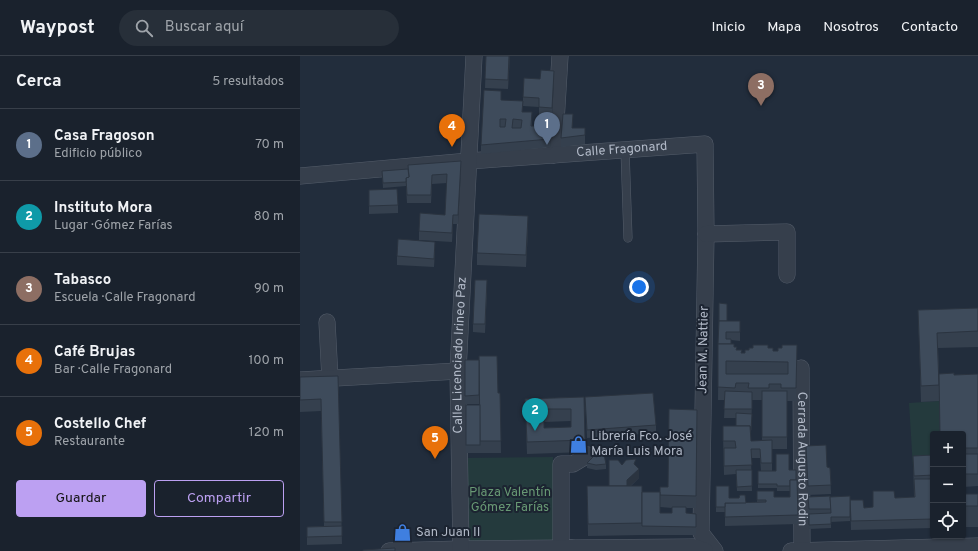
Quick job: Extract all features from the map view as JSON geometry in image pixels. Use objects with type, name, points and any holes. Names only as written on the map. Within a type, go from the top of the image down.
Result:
[{"type":"street","name":"Calle Licenciado Irineo Paz","points":[[461,550],[458,371],[474,56]]},
{"type":"street","points":[[554,155],[560,56]]},
{"type":"street","name":"Calle Fragonard","points":[[300,176],[469,161],[705,144]]},
{"type":"street","name":"Jean M. Nattier","points":[[705,144],[706,234],[701,533],[716,551]]},
{"type":"street","points":[[706,234],[786,232],[788,275]]},
{"type":"street","points":[[327,322],[330,379]]},
{"type":"street","name":"Cerrada Augusto Rodin","points":[[797,550],[801,368]]},
{"type":"street","points":[[300,380],[458,371]]},
{"type":"street","points":[[574,548],[561,548],[561,464],[573,464],[588,455]]},
{"type":"street","points":[[389,551],[694,546],[705,551]]},
{"type":"street","points":[[797,550],[978,546]]},
{"type":"lane","points":[[626,150],[628,238]]},
{"type":"green space","points":[[939,401],[940,431],[930,431],[930,468],[913,468],[909,403]]},
{"type":"green space","name":"Plaza Valentín Gómez Farías","points":[[553,457],[555,543],[466,544],[465,458]]},
{"type":"building","points":[[486,56],[509,56],[508,80],[485,79]]},
{"type":"building","points":[[541,70],[554,71],[552,108],[539,107],[539,98],[523,97],[524,78],[540,79]]},
{"type":"building","points":[[484,90],[501,91],[501,100],[523,101],[522,112],[532,112],[531,126],[542,126],[543,113],[551,113],[550,139],[481,145]],"holes":[[[500,119],[506,119],[505,127],[500,127]],[[513,119],[522,120],[521,128],[512,128]]]},
{"type":"building","points":[[563,114],[573,114],[572,128],[585,128],[585,135],[561,138]]},
{"type":"building","points":[[461,161],[458,215],[453,215],[452,233],[419,231],[420,213],[445,215],[447,174],[432,175],[431,195],[407,195],[406,178],[409,177],[408,165]]},
{"type":"building","points":[[408,169],[409,177],[406,178],[406,182],[383,183],[382,171]]},
{"type":"building","points":[[397,189],[398,205],[369,206],[369,190]]},
{"type":"building","points":[[479,214],[528,216],[526,255],[477,253]]},
{"type":"building","points":[[398,239],[435,242],[434,259],[397,256]]},
{"type":"building","points":[[475,280],[487,280],[485,324],[473,324]]},
{"type":"building","points":[[719,303],[727,304],[727,321],[719,321]]},
{"type":"building","points":[[978,308],[978,331],[937,333],[939,385],[921,386],[918,310]]},
{"type":"building","points":[[719,321],[740,321],[740,332],[726,332],[726,339],[731,339],[731,344],[718,344]]},
{"type":"building","points":[[718,344],[734,344],[734,347],[737,347],[736,350],[742,350],[741,353],[745,353],[745,350],[749,350],[749,348],[753,348],[753,345],[768,345],[768,348],[773,348],[773,351],[778,351],[778,348],[782,348],[782,345],[797,345],[796,388],[781,388],[781,384],[769,384],[769,388],[748,388],[749,383],[736,383],[735,388],[718,387]],"holes":[[[726,361],[788,362],[788,374],[726,374]]]},
{"type":"building","points":[[479,356],[497,356],[498,393],[500,393],[501,441],[480,441]]},
{"type":"building","points":[[465,360],[479,360],[479,395],[465,396]]},
{"type":"building","points":[[939,374],[978,374],[978,448],[966,448],[966,431],[940,431]]},
{"type":"building","points":[[338,376],[342,522],[324,522],[321,399],[300,400],[300,377]]},
{"type":"building","points":[[725,391],[752,392],[752,409],[724,409]]},
{"type":"building","points":[[762,391],[787,391],[787,437],[762,437]]},
{"type":"building","points":[[653,393],[656,425],[587,430],[585,397]]},
{"type":"building","points":[[584,397],[585,440],[527,442],[525,399]],"holes":[[[544,409],[571,409],[571,427],[544,428]]]},
{"type":"building","points":[[466,405],[480,405],[480,445],[466,445]]},
{"type":"building","points":[[669,409],[697,410],[696,496],[660,495],[660,487],[668,487]]},
{"type":"building","points":[[736,413],[752,414],[751,430],[750,426],[736,426]]},
{"type":"building","points":[[723,426],[750,426],[751,441],[772,440],[772,463],[761,463],[760,449],[751,449],[752,465],[724,466],[724,448],[736,448],[735,441],[723,441]]},
{"type":"building","points":[[826,445],[827,467],[830,468],[831,485],[808,486],[806,446]]},
{"type":"building","points":[[603,450],[606,464],[596,465],[587,463],[599,451]]},
{"type":"building","points":[[776,454],[789,454],[789,470],[796,470],[796,480],[790,480],[790,486],[758,484],[758,471],[776,471]]},
{"type":"building","points":[[966,454],[978,454],[978,474],[966,474]]},
{"type":"building","points":[[930,455],[930,475],[914,476],[913,456]]},
{"type":"building","points":[[636,459],[634,464],[639,469],[627,480],[627,486],[609,486],[609,460],[618,460],[622,465],[626,460]]},
{"type":"building","points":[[736,470],[752,470],[752,486],[737,487]]},
{"type":"building","points":[[914,479],[930,479],[930,519],[851,521],[850,500],[863,500],[864,508],[873,507],[873,491],[894,491],[895,498],[915,497]]},
{"type":"building","points":[[790,480],[797,480],[798,515],[725,517],[725,503],[766,502],[766,500],[757,500],[757,491],[774,491],[774,497],[790,497]]},
{"type":"building","points":[[587,486],[642,486],[642,523],[588,524]]},
{"type":"building","points":[[716,486],[729,486],[729,498],[739,498],[740,495],[745,495],[746,503],[725,503],[725,507],[716,507]]},
{"type":"building","points":[[642,492],[660,492],[660,513],[672,513],[672,507],[686,507],[686,513],[696,514],[696,527],[642,526]]},
{"type":"building","points":[[966,494],[978,494],[978,506],[966,506]]},
{"type":"building","points":[[830,496],[831,509],[809,509],[808,497]]},
{"type":"building","points":[[850,496],[850,517],[831,517],[831,524],[809,525],[809,514],[831,513],[830,497]]},
{"type":"building","points":[[342,526],[342,536],[307,537],[307,527]]},
{"type":"building","points":[[395,548],[395,551],[363,551],[363,550]]},
{"type":"place","name":"Tabasco","points":[[761,106]]},
{"type":"place","name":"Casa Fragoson","points":[[547,145]]},
{"type":"place","name":"Café Brujas","points":[[452,147]]},
{"type":"place","name":"Instituto Mora","points":[[535,431]]},
{"type":"place","name":"Librería Fco. José María Luis Mora","points":[[578,444]]},
{"type":"place","name":"Costello Chef","points":[[435,459]]},
{"type":"place","name":"San Juan II","points":[[403,533]]}]
